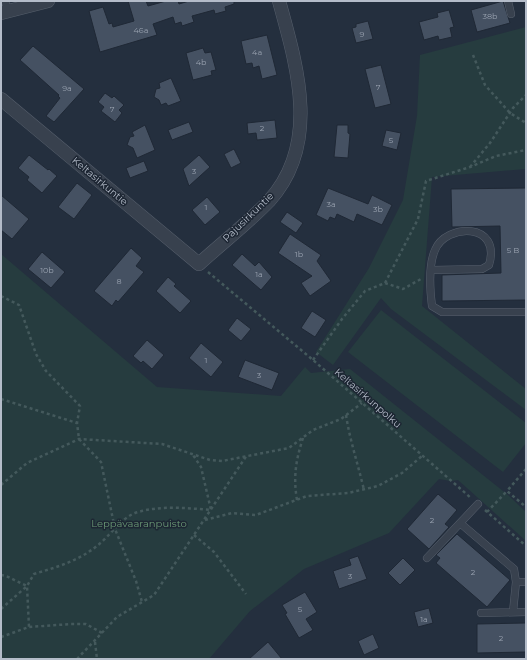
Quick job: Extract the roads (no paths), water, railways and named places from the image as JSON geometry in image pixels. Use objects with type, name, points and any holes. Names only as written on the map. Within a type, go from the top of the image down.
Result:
[{"type":"street","points":[[5,8],[48,1]]},
{"type":"street","name":"Pajusirkuntie","points":[[198,264],[269,200],[292,164],[297,146],[301,108],[294,58],[279,1]]},
{"type":"street","name":"Keltasirkuntie","points":[[1,99],[198,264]]},
{"type":"lane","points":[[508,1],[511,14]]},
{"type":"lane","points":[[432,270],[482,269],[489,265],[492,255],[491,243],[484,235],[470,231],[456,232],[444,237],[435,250],[432,270],[430,293],[432,306],[442,312],[526,312]]},
{"type":"lane","points":[[427,558],[478,504]]},
{"type":"lane","points":[[460,523],[514,569],[516,582],[513,612]]},
{"type":"lane","points":[[516,582],[526,582]]},
{"type":"lane","points":[[481,613],[526,612]]},
{"type":"park label","name":"Leppävaaranpuisto","points":[[139,523]]}]
